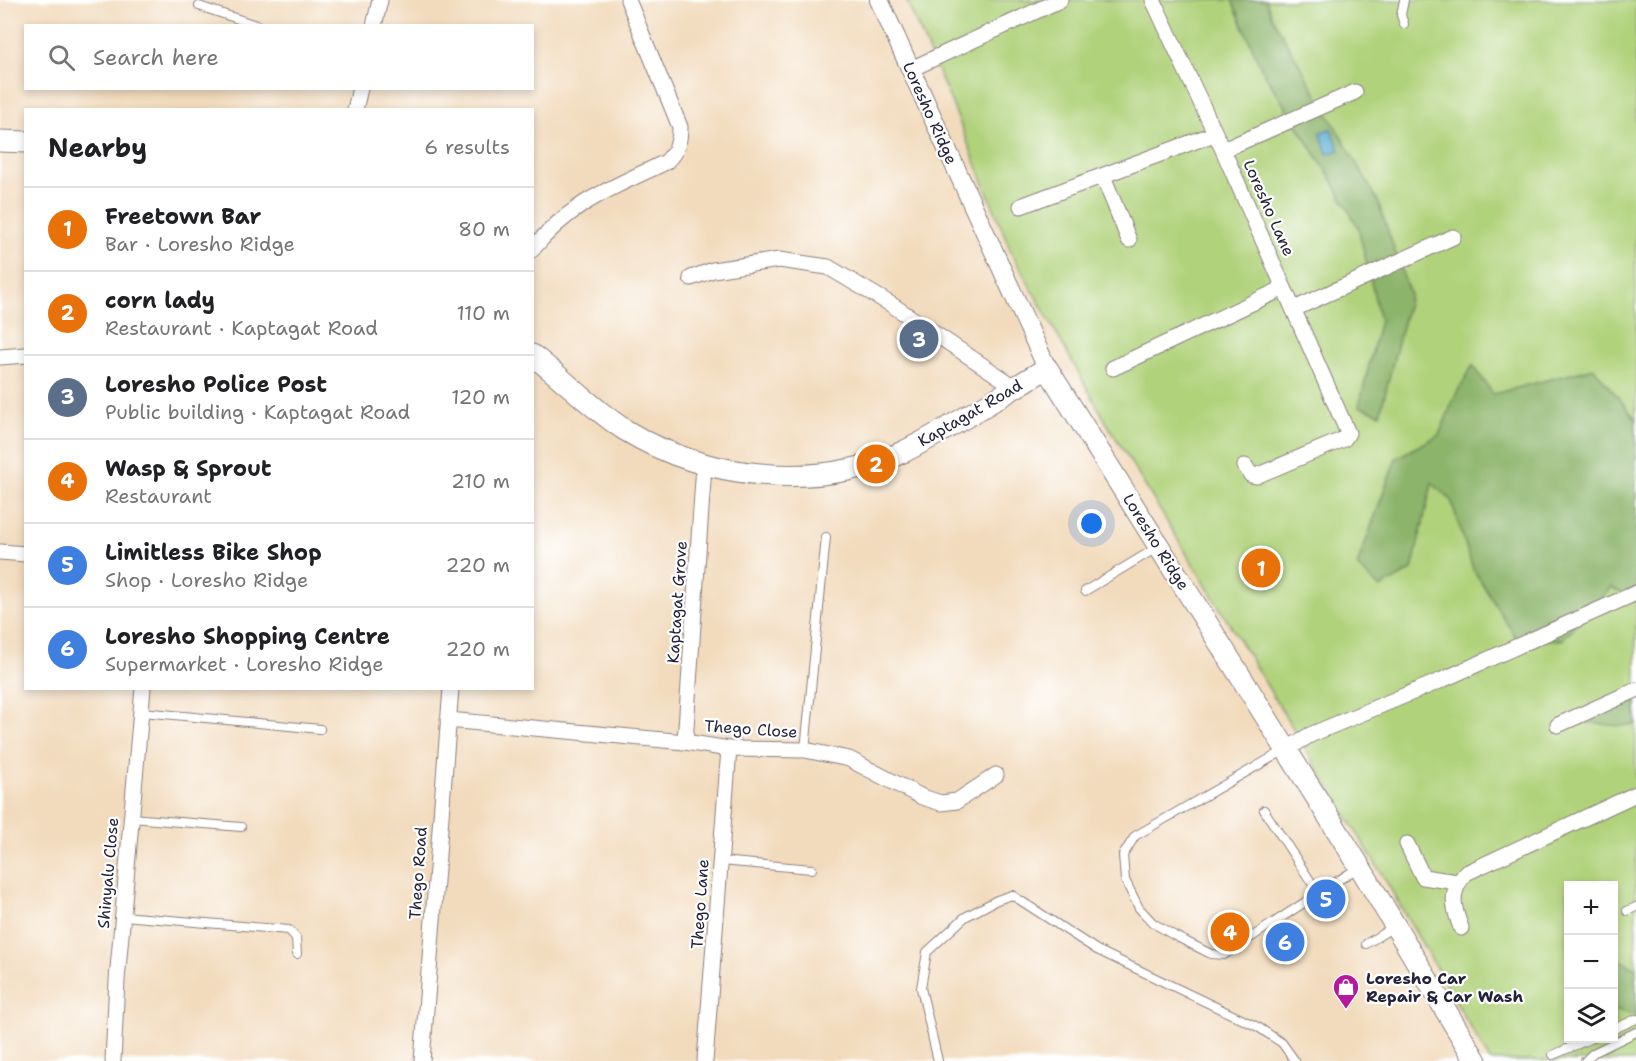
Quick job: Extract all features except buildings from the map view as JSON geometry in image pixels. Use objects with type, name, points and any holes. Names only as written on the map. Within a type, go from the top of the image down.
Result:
[{"type":"main road","points":[[0,141],[24,142]]},
{"type":"main road","name":"Kaptagat Road","points":[[534,357],[623,429],[657,447],[704,465],[747,472],[798,475],[840,471],[876,462],[905,451],[1047,368]]},
{"type":"main road","name":"Loresho Ridge","points":[[1047,368],[1396,925],[1476,1061]]},
{"type":"street","points":[[374,24],[380,0]]},
{"type":"street","points":[[534,248],[549,230],[575,207],[666,162],[675,153],[680,140],[680,127],[628,0]]},
{"type":"street","name":"Loresho Ridge","points":[[879,0],[1047,368]]},
{"type":"street","points":[[911,69],[1060,0]]},
{"type":"street","name":"Loresho Lane","points":[[1153,0],[1223,150],[1348,433],[1344,439],[1256,476],[1251,475],[1245,466]]},
{"type":"street","points":[[355,108],[360,90]]},
{"type":"street","points":[[1223,150],[1355,92]]},
{"type":"street","points":[[1021,206],[1214,134]]},
{"type":"street","points":[[1103,176],[1129,240]]},
{"type":"street","points":[[1294,309],[1453,237]]},
{"type":"street","points":[[691,278],[713,270],[780,260],[828,267],[911,318],[1015,387]]},
{"type":"street","points":[[1113,368],[1284,288]]},
{"type":"street","points":[[0,357],[24,355]]},
{"type":"street","name":"Kaptagat Grove","points":[[686,742],[704,465]]},
{"type":"street","points":[[0,552],[24,554]]},
{"type":"street","points":[[1287,749],[1310,735],[1442,681],[1636,593]]},
{"type":"street","name":"Shinyalu Close","points":[[113,1061],[131,818],[144,690]]},
{"type":"street","name":"Thego Road","points":[[422,1061],[451,690]]},
{"type":"street","points":[[1558,725],[1636,690]]},
{"type":"street","name":"Thego Close","points":[[448,720],[686,742],[729,749],[805,750],[849,759],[922,798],[941,803],[957,801],[996,775]]},
{"type":"street","name":"Thego Lane","points":[[705,1061],[729,749]]},
{"type":"street","points":[[1461,928],[1452,900],[1457,882],[1466,873],[1636,794]]},
{"type":"street","points":[[1407,844],[1423,877],[1457,882]]},
{"type":"lane","points":[[1404,0],[1401,15],[1404,24]]},
{"type":"lane","points":[[199,6],[253,24]]},
{"type":"lane","points":[[805,750],[826,537]]},
{"type":"lane","points":[[1084,591],[1159,546]]},
{"type":"lane","points":[[142,712],[320,729]]},
{"type":"lane","points":[[1287,749],[1136,836],[1123,855],[1125,879],[1139,908],[1152,923],[1218,956],[1232,952],[1360,867]]},
{"type":"lane","points":[[1264,810],[1319,894]]},
{"type":"lane","points":[[131,818],[241,828]]},
{"type":"lane","points":[[721,861],[812,869]]},
{"type":"lane","points":[[938,1061],[921,988],[927,952],[965,917],[997,900],[1012,896],[1097,950],[1258,1027],[1282,1043],[1294,1061]]},
{"type":"lane","points":[[1627,911],[1636,907]]},
{"type":"lane","points":[[123,916],[289,930],[296,938],[297,954]]},
{"type":"lane","points":[[1366,944],[1396,925]]},
{"type":"lane","points":[[1618,1027],[1636,1018]]},
{"type":"lane","points":[[1585,1061],[1593,1053],[1636,1032]]},
{"type":"lane","points":[[1553,1055],[1581,1043]]},
{"type":"green space","points":[[906,0],[1636,0],[1636,1061],[1490,1061],[1383,876],[1105,420],[1012,254],[953,106]]},
{"type":"green space","points":[[1232,0],[1266,0],[1272,17],[1377,199],[1410,295],[1380,414],[1359,406],[1380,320],[1358,227],[1330,177],[1262,70]]},
{"type":"green space","points":[[1473,365],[1493,394],[1594,368],[1636,419],[1636,602],[1611,587],[1562,640],[1516,638],[1473,569],[1451,500],[1432,483],[1412,570],[1380,588],[1357,566],[1396,458],[1439,435],[1455,396]]},
{"type":"green space","points":[[1636,695],[1636,724],[1621,726],[1572,721]]},
{"type":"green space","points":[[1618,959],[1636,968],[1636,1016],[1618,1010]]},
{"type":"water","points":[[1331,129],[1340,150],[1327,154],[1320,132]]},
{"type":"place","name":"Loresho Police Post","points":[[919,339]]},
{"type":"place","name":"corn lady","points":[[876,464]]},
{"type":"place","name":"Freetown Bar","points":[[1261,568]]},
{"type":"place","name":"Limitless Bike Shop","points":[[1326,899]]},
{"type":"place","name":"Wasp & Sprout","points":[[1230,932]]},
{"type":"place","name":"Loresho Shopping Centre","points":[[1285,942]]},
{"type":"place","name":"Loresho Car Repair & Car Wash","points":[[1346,1010]]}]
